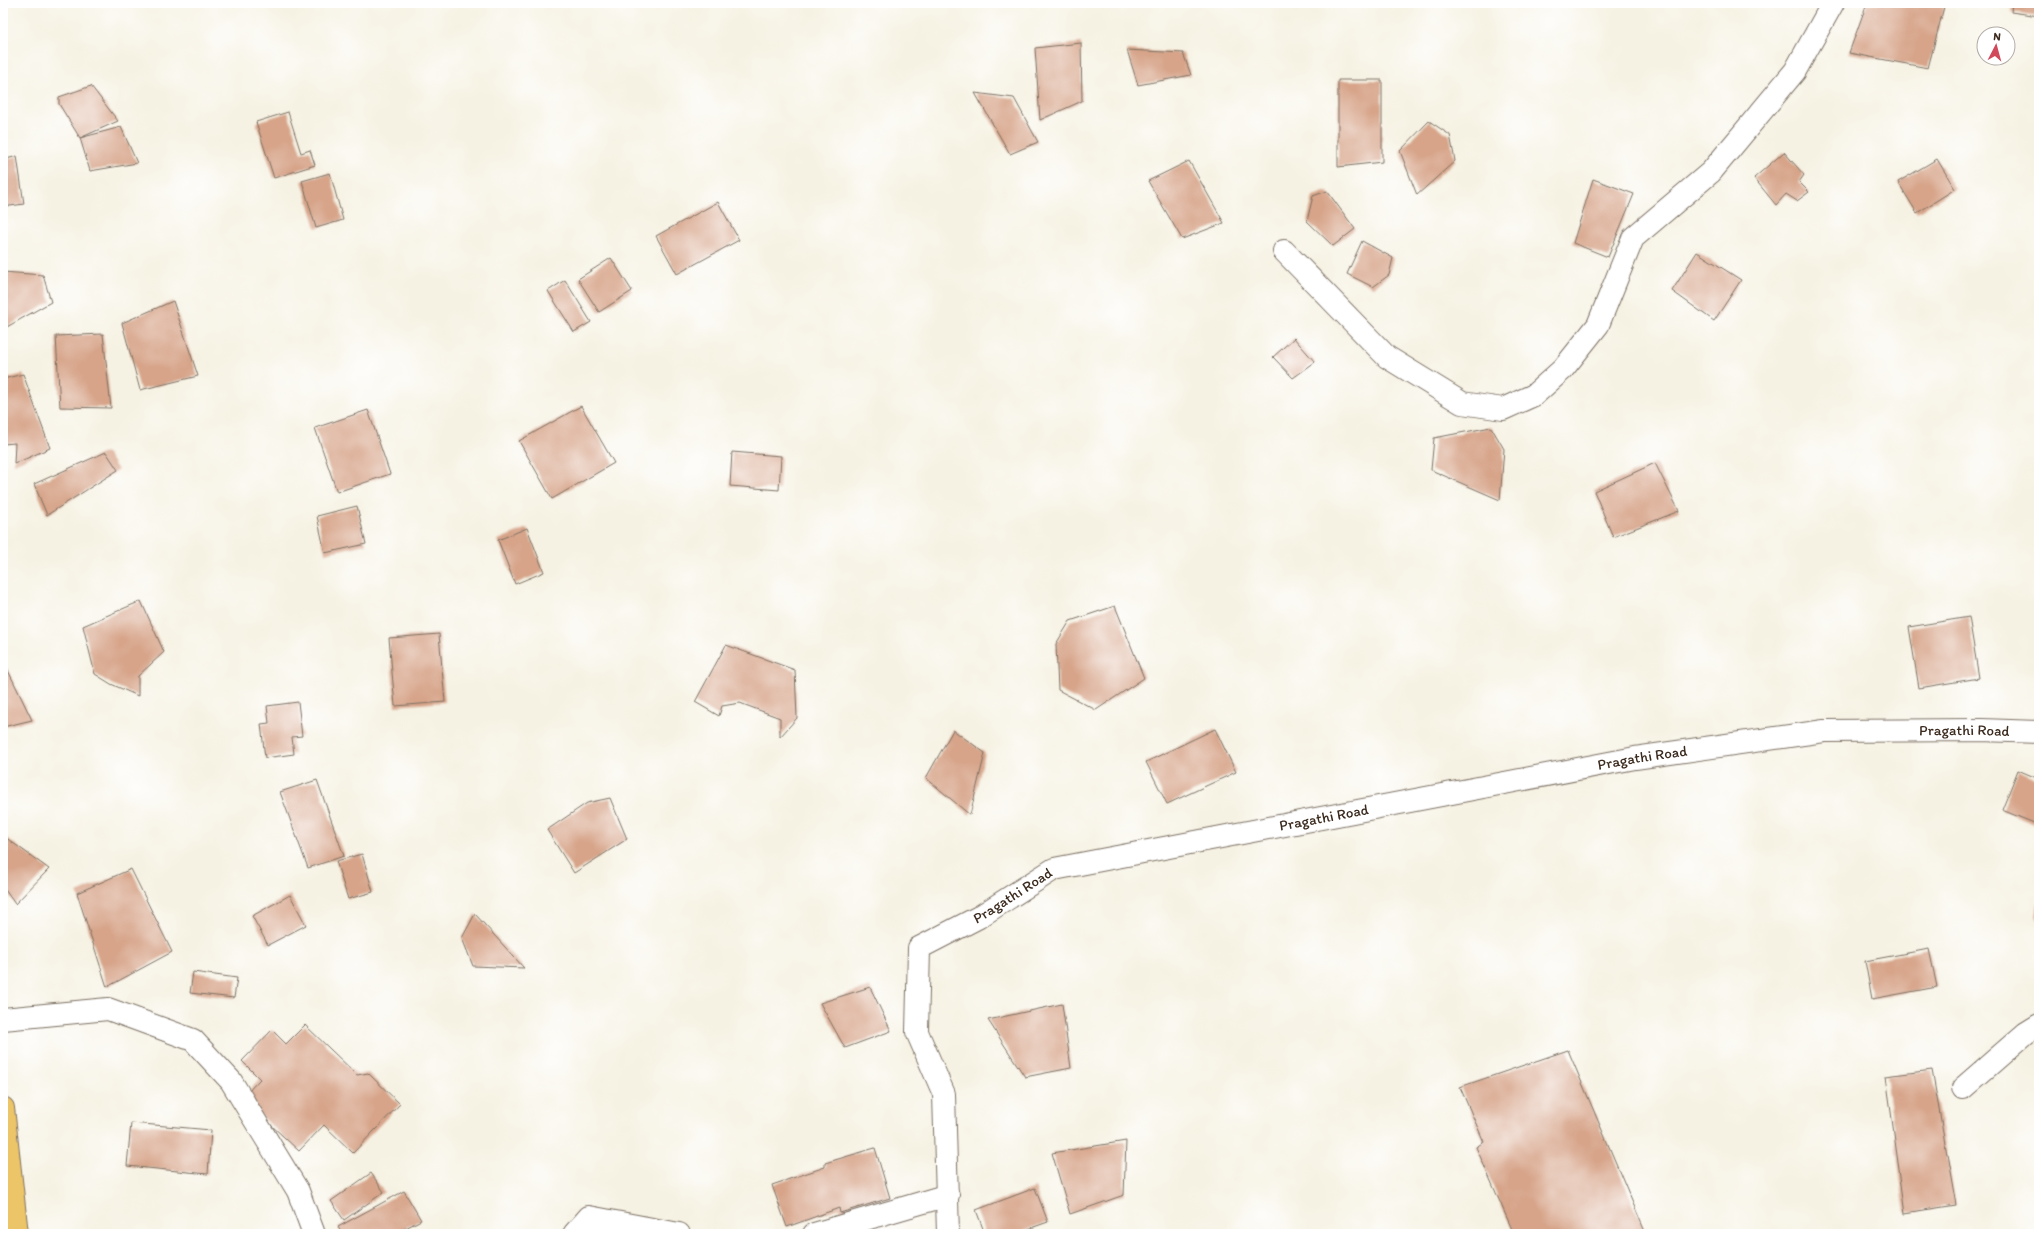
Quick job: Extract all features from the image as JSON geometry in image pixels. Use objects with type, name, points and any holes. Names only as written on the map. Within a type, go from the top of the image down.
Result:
[{"type":"main road","points":[[3,1108],[17,1234]]},
{"type":"street","points":[[1284,251],[1386,357],[1462,403],[1503,410],[1534,395],[1563,369],[1598,325],[1633,238],[1711,172],[1795,71],[1833,3]]},
{"type":"street","name":"Pragathi Road","points":[[948,1234],[944,1094],[917,1032],[919,948],[979,917],[1054,869],[1635,758],[1824,731],[1981,730],[2039,732]]},
{"type":"street","points":[[3,1019],[108,1010],[193,1040],[231,1081],[298,1191],[314,1234]]},
{"type":"street","points":[[1963,1088],[2026,1033],[2039,1025]]},
{"type":"street","points":[[814,1234],[948,1195]]},
{"type":"street","points":[[574,1234],[589,1217],[678,1234]]},
{"type":"building","points":[[1867,3],[1945,3],[1928,68],[1849,53]]},
{"type":"building","points":[[2012,3],[2039,3],[2039,16],[2011,12]]},
{"type":"building","points":[[1081,43],[1082,101],[1040,120],[1035,48]]},
{"type":"building","points":[[1127,50],[1183,53],[1191,75],[1138,85]]},
{"type":"building","points":[[1338,80],[1382,80],[1382,162],[1338,167]]},
{"type":"building","points":[[91,86],[118,121],[80,138],[59,104],[59,97]]},
{"type":"building","points":[[975,93],[1014,98],[1038,142],[1010,154]]},
{"type":"building","points":[[288,112],[301,153],[310,150],[315,165],[274,178],[256,122]]},
{"type":"building","points":[[1429,121],[1450,135],[1455,161],[1417,195],[1400,151]]},
{"type":"building","points":[[121,127],[137,163],[90,171],[80,138]]},
{"type":"building","points":[[1784,152],[1804,175],[1799,182],[1809,192],[1797,201],[1786,194],[1776,205],[1754,178]]},
{"type":"building","points":[[17,156],[24,204],[3,207],[3,160]]},
{"type":"building","points":[[1937,159],[1955,189],[1917,213],[1898,182]]},
{"type":"building","points":[[1189,161],[1224,223],[1182,239],[1148,181]]},
{"type":"building","points":[[330,173],[343,220],[316,228],[302,181]]},
{"type":"building","points":[[1593,179],[1634,194],[1608,257],[1573,243]]},
{"type":"building","points":[[1327,191],[1355,229],[1333,246],[1307,221],[1313,196]]},
{"type":"building","points":[[718,202],[739,240],[677,274],[656,236]]},
{"type":"building","points":[[1362,241],[1393,258],[1389,275],[1373,287],[1347,274]]},
{"type":"building","points":[[1697,252],[1741,280],[1714,321],[1672,291]]},
{"type":"building","points":[[611,258],[632,291],[599,312],[578,279]]},
{"type":"building","points":[[3,272],[43,275],[51,302],[5,328]]},
{"type":"building","points":[[565,280],[591,322],[574,332],[548,291]]},
{"type":"building","points":[[173,301],[198,376],[140,390],[122,323]]},
{"type":"building","points":[[103,334],[111,408],[60,407],[56,336]]},
{"type":"building","points":[[1294,338],[1315,362],[1293,378],[1273,357]]},
{"type":"building","points":[[23,374],[50,448],[14,464],[15,443],[3,444],[3,379]]},
{"type":"building","points":[[581,406],[614,463],[552,499],[519,441]]},
{"type":"building","points":[[368,410],[390,474],[337,492],[315,428]]},
{"type":"building","points":[[1491,427],[1504,449],[1500,500],[1431,470],[1434,438]]},
{"type":"building","points":[[106,452],[118,470],[47,515],[34,484]]},
{"type":"building","points":[[732,452],[781,456],[779,490],[730,486]]},
{"type":"building","points":[[1655,463],[1679,511],[1613,537],[1594,491]]},
{"type":"building","points":[[357,506],[366,544],[325,553],[317,516]]},
{"type":"building","points":[[527,528],[544,572],[515,584],[498,540]]},
{"type":"building","points":[[141,601],[164,652],[138,676],[138,696],[111,684],[95,674],[83,626]]},
{"type":"building","points":[[1115,606],[1144,678],[1096,710],[1058,690],[1056,644],[1070,621]]},
{"type":"building","points":[[1969,617],[1979,678],[1919,688],[1909,627]]},
{"type":"building","points":[[439,634],[445,702],[395,706],[389,638]]},
{"type":"building","points":[[726,645],[795,670],[797,718],[780,737],[780,718],[740,703],[722,706],[719,716],[695,702]]},
{"type":"building","points":[[3,660],[32,720],[3,727]]},
{"type":"building","points":[[298,702],[302,736],[292,737],[294,754],[265,758],[261,724],[269,723],[267,706]]},
{"type":"building","points":[[1215,729],[1236,772],[1167,804],[1146,762]]},
{"type":"building","points":[[953,730],[985,753],[970,815],[926,778]]},
{"type":"building","points":[[2018,770],[2039,779],[2039,825],[2002,810]]},
{"type":"building","points":[[317,780],[344,856],[308,868],[280,792]]},
{"type":"building","points":[[610,798],[627,839],[574,873],[547,830],[587,803]]},
{"type":"building","points":[[5,837],[49,869],[15,904],[3,887],[3,838]]},
{"type":"building","points":[[362,854],[373,892],[348,899],[336,861]]},
{"type":"building","points":[[131,869],[172,952],[107,987],[77,893]]},
{"type":"building","points":[[290,895],[306,925],[268,945],[252,916]]},
{"type":"building","points":[[2038,903],[2039,919],[2036,919]]},
{"type":"building","points":[[475,914],[524,968],[473,966],[462,938]]},
{"type":"building","points":[[1929,949],[1937,987],[1872,999],[1865,961]]},
{"type":"building","points":[[193,972],[237,978],[234,998],[190,993]]},
{"type":"building","points":[[870,987],[891,1031],[845,1048],[820,1003]]},
{"type":"building","points":[[1062,1004],[1071,1068],[1025,1077],[988,1020]]},
{"type":"building","points":[[305,1025],[357,1075],[368,1073],[400,1104],[353,1153],[324,1125],[299,1151],[242,1098],[260,1079],[242,1061],[272,1030],[286,1044]]},
{"type":"building","points":[[1568,1050],[1646,1234],[1514,1234],[1476,1147],[1484,1142],[1460,1087]]},
{"type":"building","points":[[1932,1070],[1956,1205],[1905,1213],[1886,1076]]},
{"type":"building","points":[[131,1123],[211,1130],[208,1174],[127,1166]]},
{"type":"building","points":[[1126,1141],[1124,1195],[1070,1214],[1052,1153]]},
{"type":"building","points":[[875,1148],[890,1198],[840,1213],[839,1208],[787,1227],[772,1185],[825,1167],[825,1163]]},
{"type":"building","points":[[371,1173],[384,1192],[344,1220],[331,1201]]},
{"type":"building","points":[[1035,1188],[1048,1222],[1014,1234],[985,1234],[976,1210]]},
{"type":"building","points":[[404,1191],[421,1220],[394,1234],[342,1234],[338,1227]]}]
